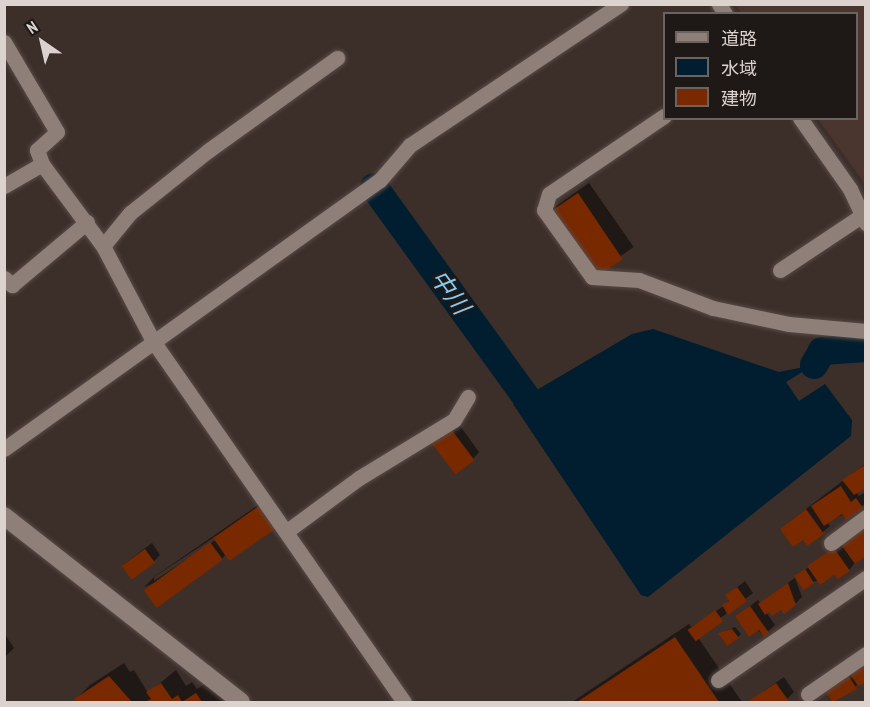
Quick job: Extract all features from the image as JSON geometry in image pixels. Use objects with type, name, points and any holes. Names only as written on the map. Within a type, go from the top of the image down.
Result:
[{"type":"street","points":[[4,449],[153,340],[380,180],[410,146],[621,4]]},
{"type":"street","points":[[4,42],[57,132],[37,150],[42,164],[103,246],[153,340],[404,702]]},
{"type":"street","points":[[103,246],[130,213],[209,150],[337,58]]},
{"type":"street","points":[[663,117],[549,194],[544,210],[592,277],[639,280],[713,308],[789,324],[866,331]]},
{"type":"street","points":[[780,270],[863,219],[850,189],[801,120]]},
{"type":"street","points":[[4,186],[42,164]]},
{"type":"street","points":[[4,278],[12,285],[87,222]]},
{"type":"street","points":[[287,531],[359,478],[454,420],[468,398]]},
{"type":"street","points":[[4,516],[241,702]]},
{"type":"street","points":[[831,543],[866,517]]},
{"type":"street","points":[[718,680],[866,578]]},
{"type":"street","points":[[808,694],[866,654]]},
{"type":"shaded area","points":[[735,5],[865,5],[865,184],[819,120],[858,120],[858,12],[741,12]]},
{"type":"water","points":[[653,329],[779,372],[814,365],[786,382],[799,401],[825,384],[852,420],[851,436],[648,597],[641,595],[513,404],[632,334]]},
{"type":"building","points":[[578,193],[623,259],[598,276],[553,210]]},
{"type":"building","points":[[451,429],[474,460],[455,475],[432,443]]},
{"type":"building","points":[[866,464],[866,488],[854,495],[842,480]]},
{"type":"building","points":[[841,486],[851,502],[856,498],[863,508],[846,520],[842,514],[824,526],[811,506]]},
{"type":"building","points":[[259,506],[275,529],[229,561],[213,538]]},
{"type":"building","points":[[806,509],[824,534],[807,546],[803,540],[793,547],[780,529]]},
{"type":"building","points":[[866,525],[866,556],[855,564],[840,543]]},
{"type":"building","points":[[210,542],[223,560],[157,608],[144,590]]},
{"type":"building","points":[[834,548],[850,571],[838,579],[834,575],[820,585],[807,566]]},
{"type":"building","points":[[145,549],[155,563],[132,580],[122,566]]},
{"type":"building","points":[[805,569],[814,583],[803,590],[794,576]]},
{"type":"building","points":[[788,583],[796,605],[784,614],[781,610],[772,616],[769,612],[765,615],[758,604]]},
{"type":"building","points":[[737,587],[747,601],[728,615],[722,605],[729,601],[725,595]]},
{"type":"building","points":[[750,606],[769,633],[764,637],[759,630],[749,637],[735,616]]},
{"type":"building","points":[[715,610],[723,621],[696,641],[687,630]]},
{"type":"building","points":[[732,629],[739,638],[727,646],[718,633]]},
{"type":"building","points":[[675,637],[719,702],[577,702]]},
{"type":"building","points":[[866,662],[866,682],[858,686],[849,673]]},
{"type":"building","points":[[847,673],[857,689],[833,702],[824,690]]},
{"type":"building","points":[[109,676],[132,702],[76,702],[74,699]]},
{"type":"building","points":[[161,683],[172,699],[178,695],[182,702],[145,702],[151,699],[146,692]]},
{"type":"building","points":[[776,683],[788,700],[785,702],[747,702]]},
{"type":"building","points":[[196,693],[202,702],[182,702]]},
{"type":"waterway","name":"中川","points":[[374,187],[526,397]]},
{"type":"waterway","name":"中川","points":[[814,365],[822,351],[866,348]]}]
